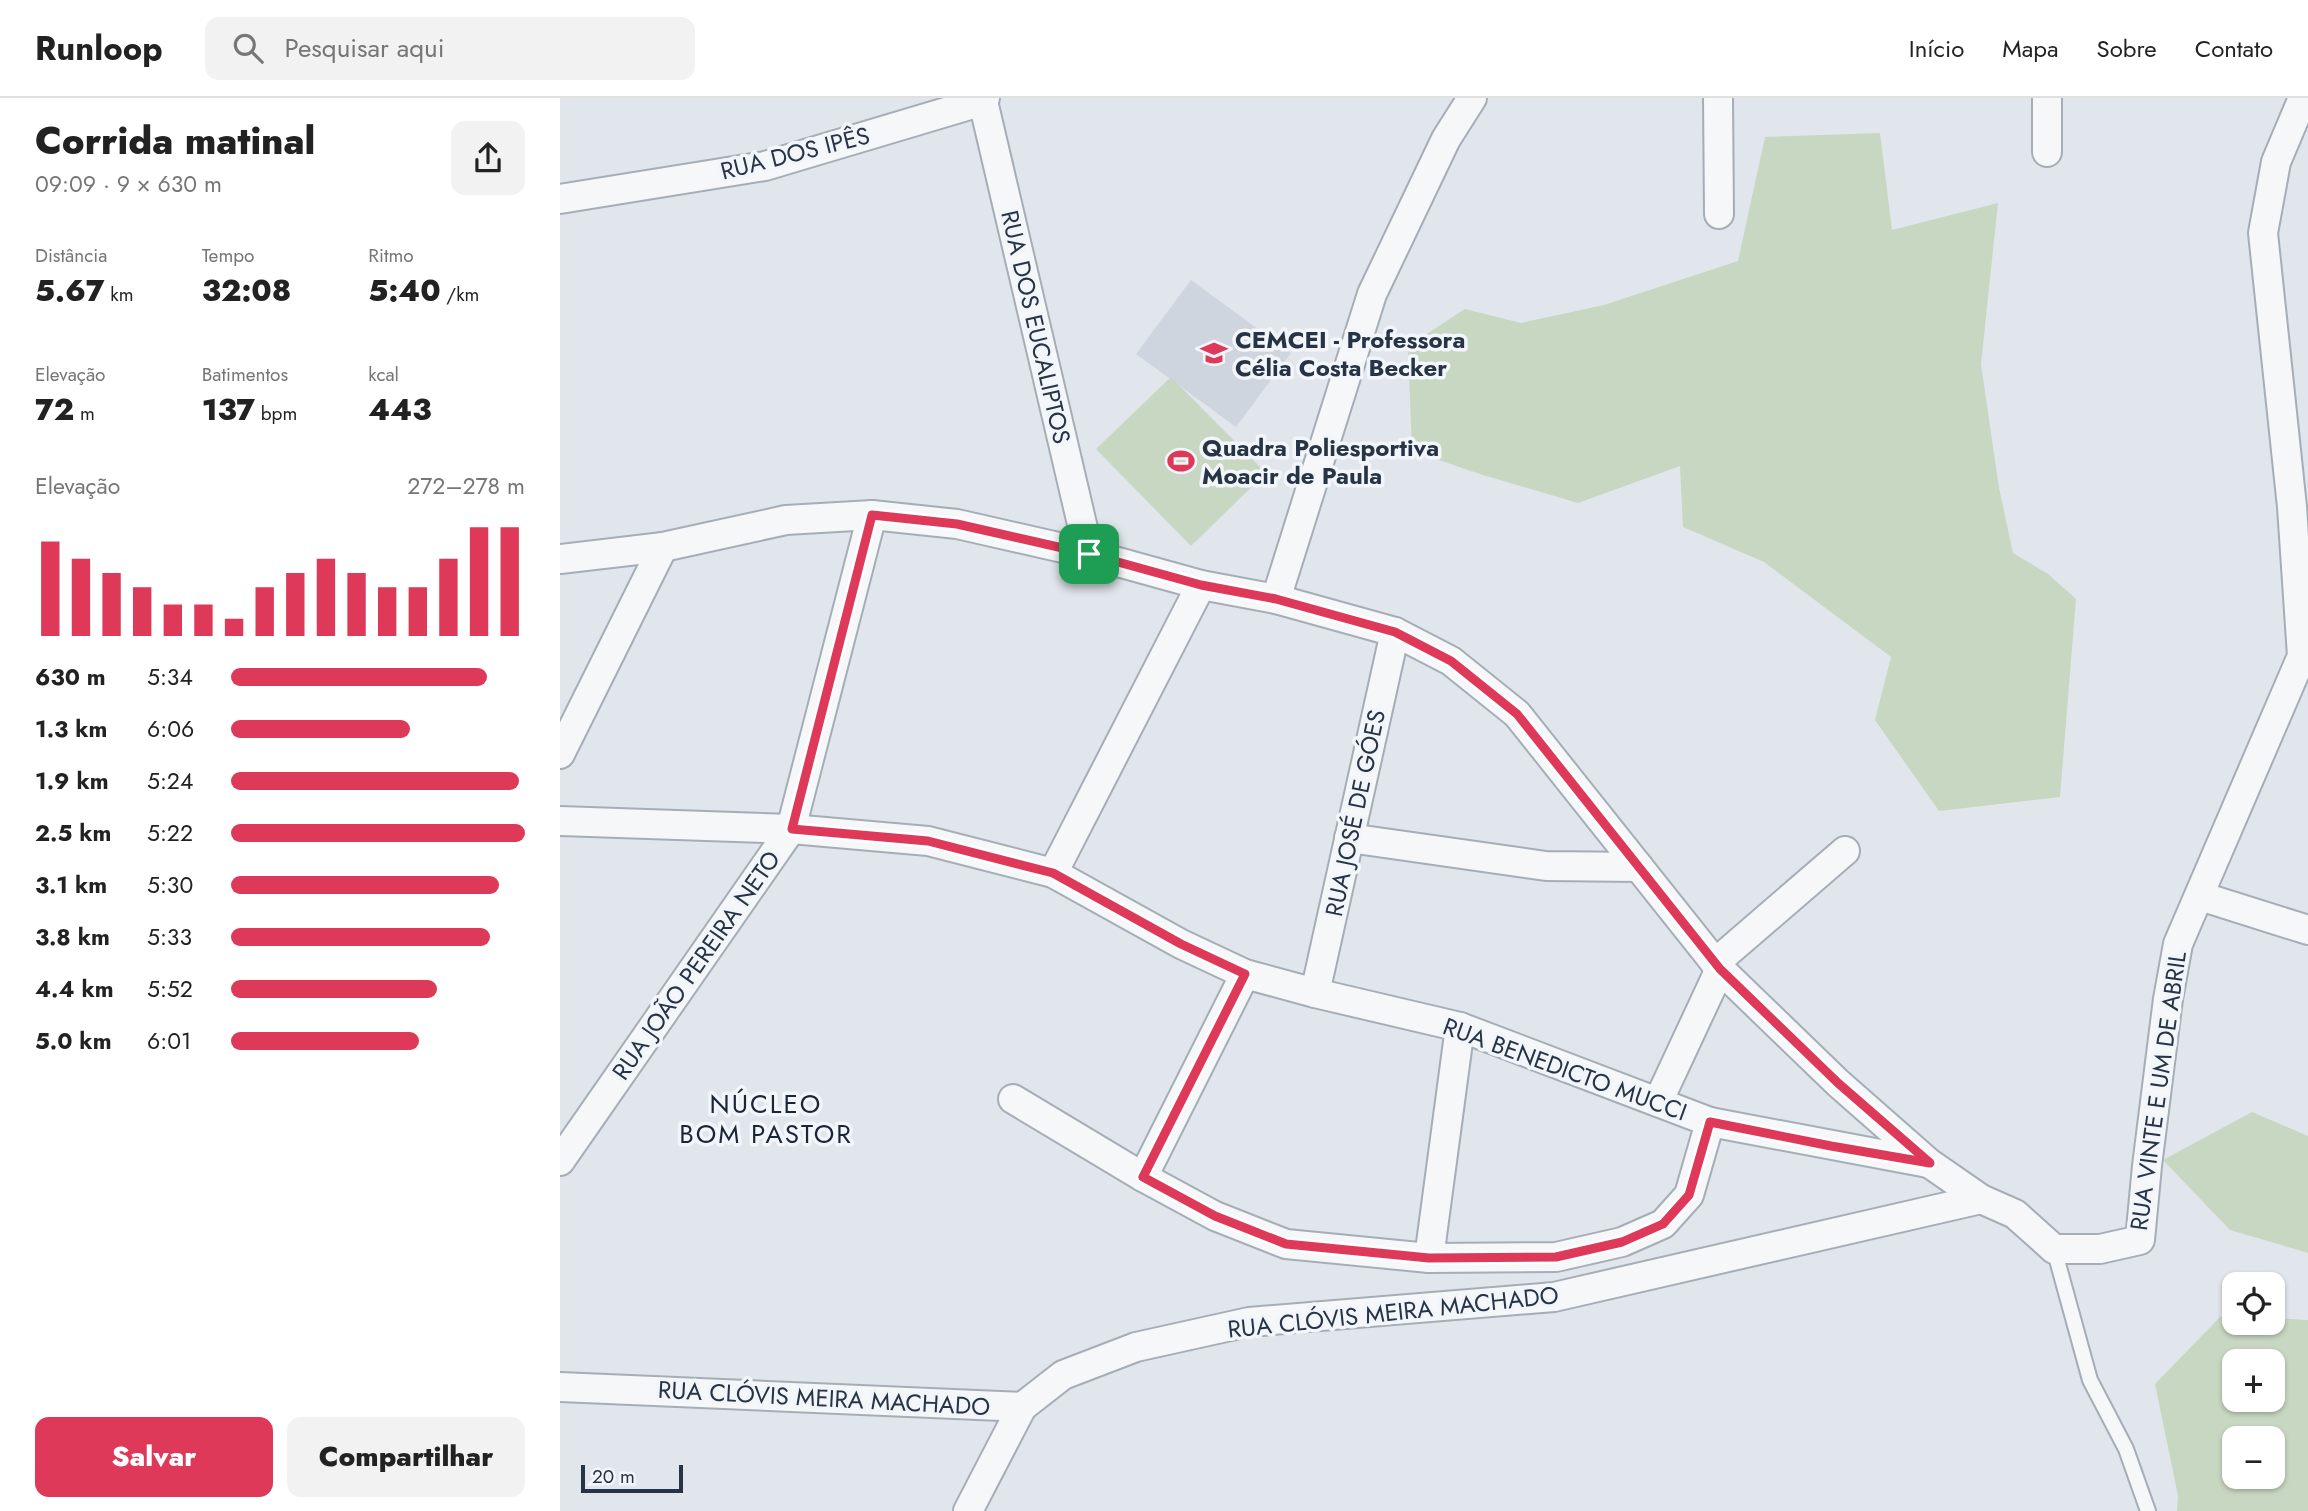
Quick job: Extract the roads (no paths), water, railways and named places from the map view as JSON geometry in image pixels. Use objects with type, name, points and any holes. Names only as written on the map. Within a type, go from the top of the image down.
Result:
[{"type":"street","points":[[1276,599],[1372,294],[1446,139],[1472,98]]},
{"type":"street","points":[[1718,98],[1718,214]]},
{"type":"street","points":[[2047,98],[2047,152]]},
{"type":"street","name":"RUA VINTE E UM DE ABRIL","points":[[2054,1249],[2101,1249],[2140,1240],[2147,1166],[2178,944],[2305,658],[2263,233],[2276,162],[2303,98]]},
{"type":"street","name":"RUA DOS IPÊS","points":[[560,199],[765,166],[984,99]]},
{"type":"street","name":"RUA DOS EUCALIPTOS","points":[[984,99],[1089,554]]},
{"type":"street","points":[[560,559],[663,547],[786,520],[872,515],[957,524],[1089,554],[1201,585],[1276,599],[1395,632],[1451,661],[1517,714],[1718,966],[1838,1083],[1930,1163],[1981,1199],[2015,1214],[2054,1249]]},
{"type":"street","name":"RUA JOÃO PEREIRA NETO","points":[[560,1161],[792,829],[872,515]]},
{"type":"street","points":[[560,754],[663,547]]},
{"type":"street","points":[[1053,873],[1201,585]]},
{"type":"street","name":"RUA JOSÉ DE GÓES","points":[[1315,993],[1395,632]]},
{"type":"street","name":"RUA BENEDICTO MUCCI","points":[[560,821],[792,829],[928,841],[1053,873],[1181,944],[1245,974],[1460,1027],[1710,1122],[1930,1163]]},
{"type":"street","points":[[1349,838],[1546,866],[1639,867]]},
{"type":"street","points":[[1658,1102],[1718,966],[1845,851]]},
{"type":"street","points":[[2200,896],[2308,930]]},
{"type":"street","points":[[1143,1177],[1245,974]]},
{"type":"street","points":[[1429,1258],[1460,1027]]},
{"type":"street","points":[[1013,1099],[1143,1177],[1215,1216],[1286,1244],[1429,1258],[1556,1257],[1622,1242],[1663,1224],[1689,1195],[1710,1122]]},
{"type":"street","name":"RUA CLÓVIS MEIRA MACHADO","points":[[560,1387],[1022,1407],[1063,1375],[1136,1347],[1249,1322],[1554,1297],[1981,1199]]},
{"type":"street","points":[[968,1511],[1022,1407]]},
{"type":"lane","points":[[2054,1249],[2090,1380],[2126,1449],[2148,1511]]},
{"type":"place","name":"CEMCEI - Professora Célia Costa Becker","points":[[1214,353]]},
{"type":"place","name":"Quadra Poliesportiva Moacir de Paula","points":[[1181,461]]},
{"type":"district","name":"NÚCLEO BOM PASTOR","points":[[766,1119]]}]
